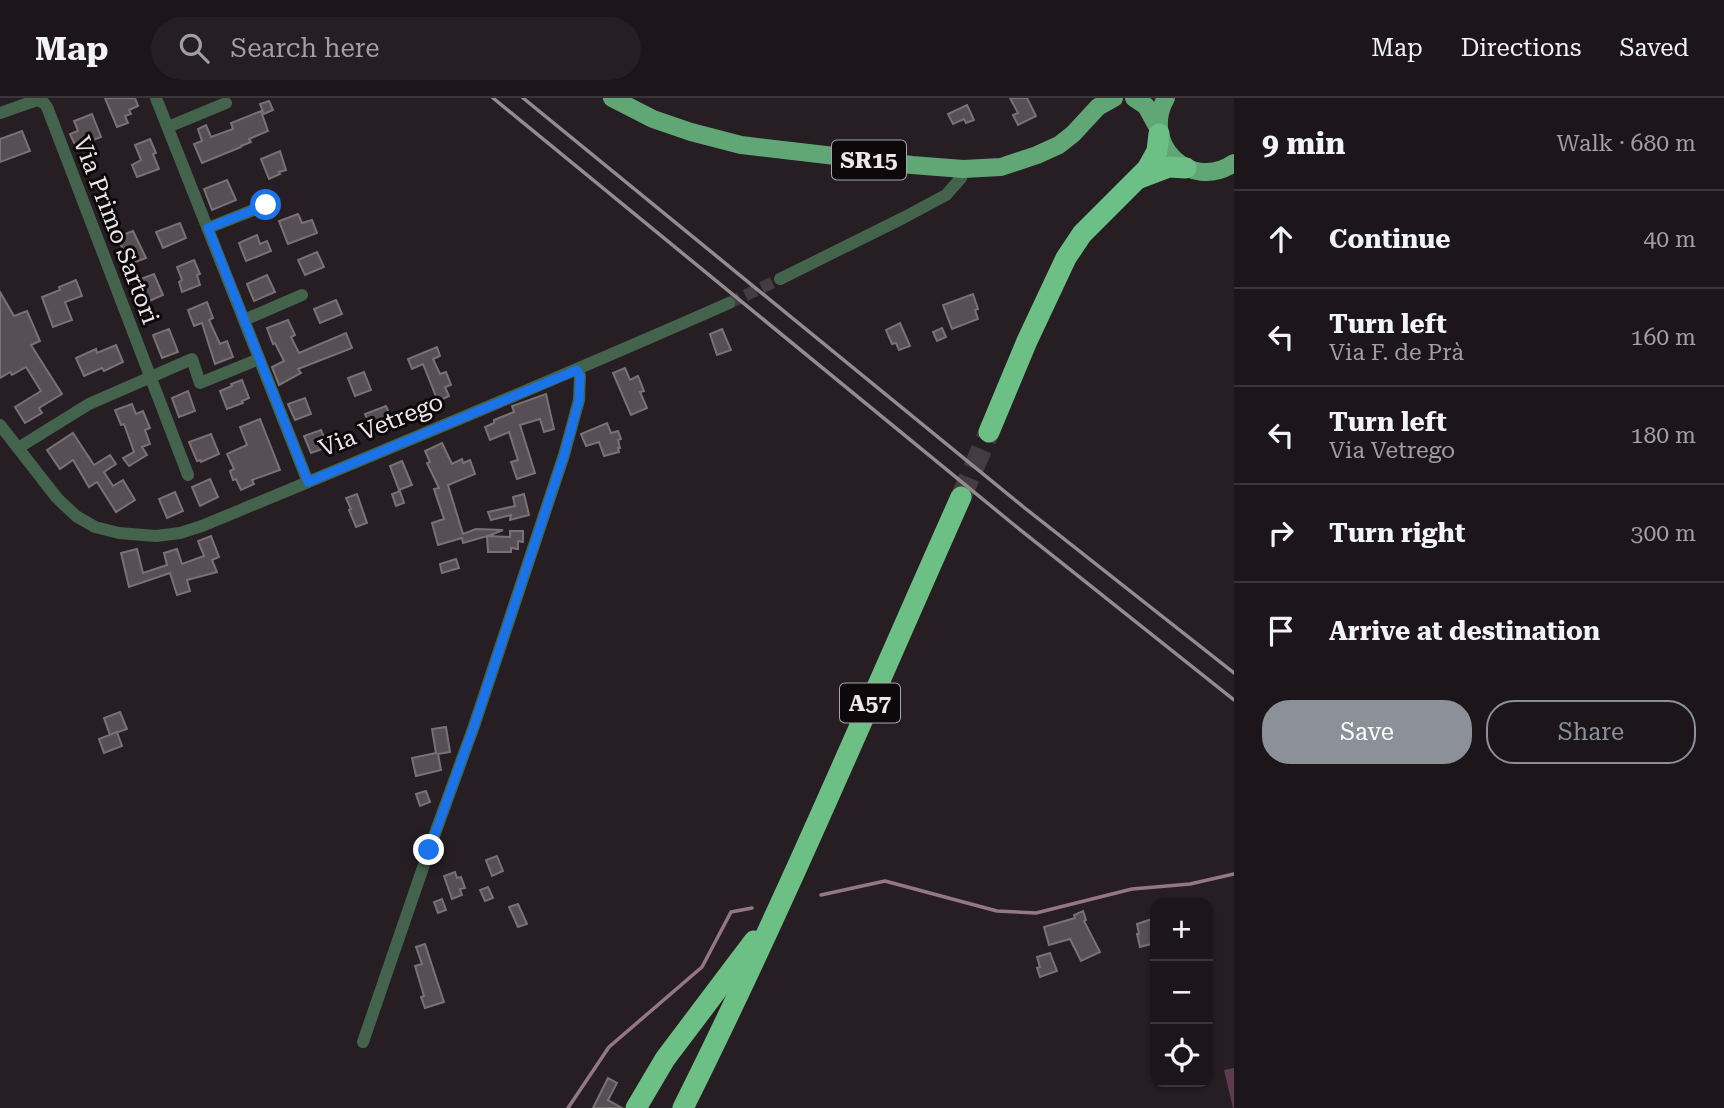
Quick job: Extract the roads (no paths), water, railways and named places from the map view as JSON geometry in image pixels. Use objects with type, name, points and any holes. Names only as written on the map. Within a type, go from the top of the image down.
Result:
[{"type":"highway","points":[[989,432],[1066,258],[1082,234],[1140,178],[1155,156],[1159,145],[1159,131]]},
{"type":"highway","points":[[1140,178],[1169,167],[1186,168]]},
{"type":"highway","name":"A57","points":[[683,1108],[778,909],[961,497]]},
{"type":"highway","name":"A57","points":[[636,1108],[665,1059],[778,909]]},
{"type":"main road","name":"SR15","points":[[612,98],[653,119],[741,145],[963,169],[1001,167],[1059,145],[1098,107],[1114,98]]},
{"type":"main road","points":[[1134,98],[1146,106],[1162,143],[1172,158],[1186,168],[1208,172],[1234,163]]},
{"type":"main road","points":[[1159,131],[1159,116],[1166,98]]},
{"type":"street","points":[[156,98],[308,482]]},
{"type":"street","name":"Via Primo Sartori","points":[[0,113],[37,100],[47,107],[188,475]]},
{"type":"street","points":[[168,127],[226,103]]},
{"type":"street","points":[[780,279],[946,195],[961,178],[963,169]]},
{"type":"street","points":[[208,228],[266,205]]},
{"type":"street","points":[[244,320],[302,295]]},
{"type":"street","name":"Via Vetrego","points":[[0,425],[57,498],[76,516],[95,527],[124,534],[156,536],[180,533],[577,370],[729,303]]},
{"type":"street","points":[[18,448],[89,404],[192,359],[200,383],[259,359]]},
{"type":"street","points":[[363,1042],[474,726],[564,455],[579,400],[580,376],[577,370]]},
{"type":"waterway","points":[[821,895],[885,881],[997,911],[1036,913],[1132,889],[1190,884],[1234,874]]},
{"type":"waterway","points":[[568,1108],[609,1047],[702,967],[731,912],[752,908]]},
{"type":"tunnel","points":[[729,303],[780,279]]},
{"type":"tunnel","points":[[961,497],[989,432]]},
{"type":"railway","points":[[493,98],[1013,524],[1234,700]]},
{"type":"railway","points":[[523,98],[1026,509],[1234,673]]}]
